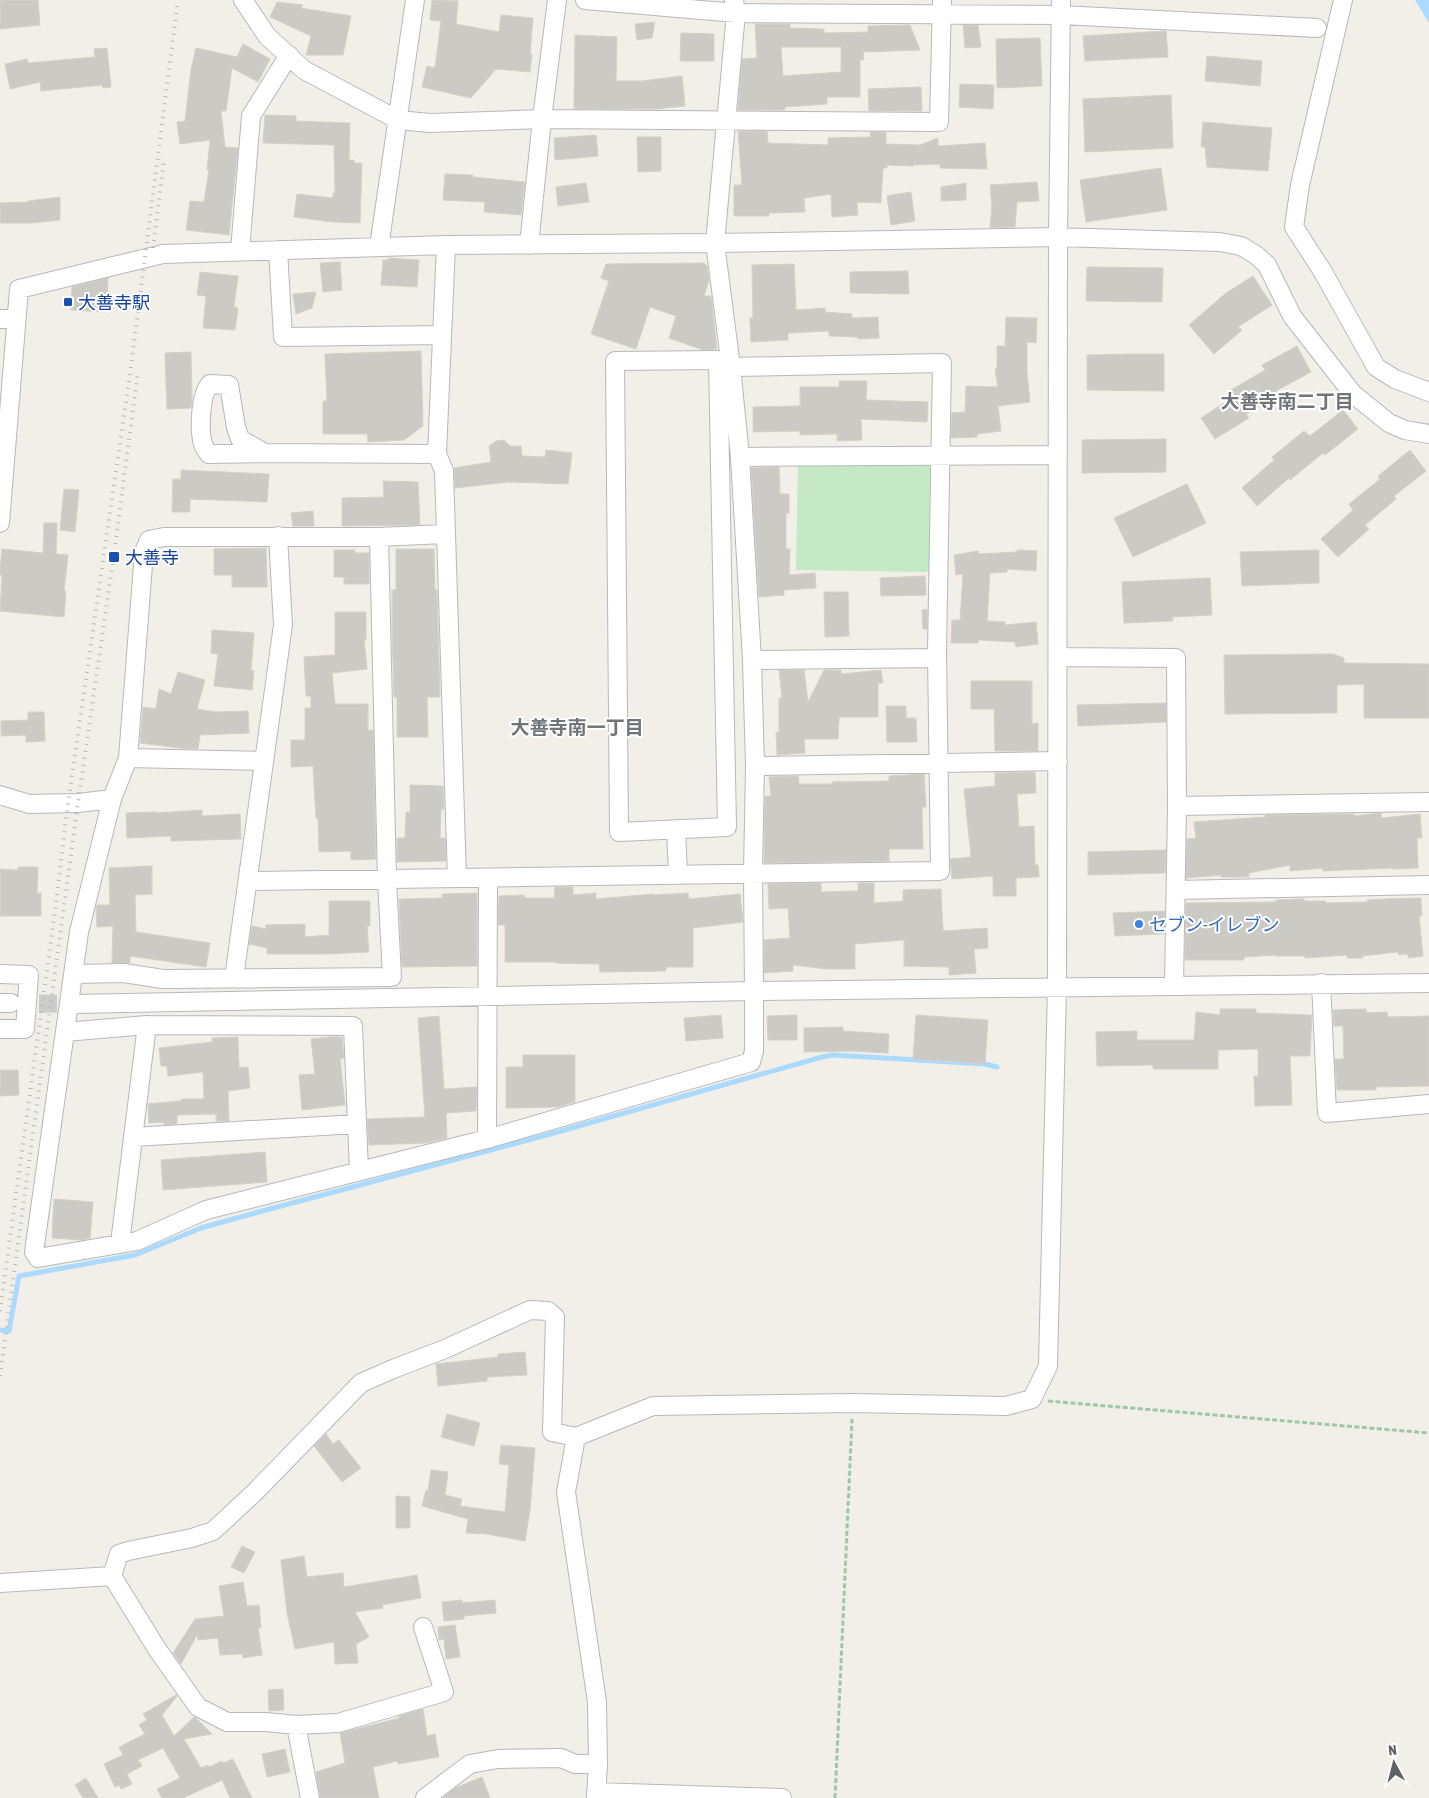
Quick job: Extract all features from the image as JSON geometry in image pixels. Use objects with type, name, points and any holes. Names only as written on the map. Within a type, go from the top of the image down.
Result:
[{"type":"street","points":[[243,0],[267,36],[304,70],[398,120],[430,123],[542,120],[939,122],[942,7]]},
{"type":"street","points":[[379,247],[415,0]]},
{"type":"street","points":[[529,245],[542,120],[558,0]]},
{"type":"street","points":[[585,0],[735,7],[1061,8],[1317,28]]},
{"type":"street","points":[[1343,0],[1300,185],[1294,228],[1322,272],[1376,367],[1395,379],[1429,392]]},
{"type":"street","points":[[445,534],[164,538],[150,540],[144,552],[128,758],[112,799],[79,932],[34,1252],[38,1258],[137,1241],[206,1210],[487,1139],[751,1062],[754,1051],[753,873],[755,766],[752,660],[740,457],[732,366],[715,243],[735,7]]},
{"type":"street","points":[[424,1628],[444,1692],[338,1724],[296,1725],[266,1722],[227,1722],[198,1707],[157,1650],[112,1576],[119,1554],[192,1538],[212,1531],[255,1492],[361,1383],[393,1368],[445,1349],[530,1310],[548,1311],[555,1317],[552,1432],[576,1437],[653,1406],[853,1403],[1006,1406],[1032,1399],[1048,1366],[1057,988],[1058,238],[1061,8]]},
{"type":"street","points":[[240,251],[251,116],[289,55]]},
{"type":"street","points":[[0,523],[8,319],[19,289],[163,254],[446,245],[1058,238],[1220,242],[1240,246],[1256,255],[1267,265],[1292,316],[1353,394],[1390,423],[1405,430],[1429,434]]},
{"type":"street","points":[[446,245],[437,454],[444,471],[457,878]]},
{"type":"street","points":[[278,250],[282,338],[442,335]]},
{"type":"street","points":[[615,360],[718,360],[727,827],[676,829],[619,832],[615,360]]},
{"type":"street","points":[[248,880],[940,870],[940,762],[937,658],[942,362],[732,366]]},
{"type":"street","points":[[265,453],[240,439],[236,427],[229,385],[210,384],[205,389],[201,409],[203,445],[209,454],[437,454]]},
{"type":"street","points":[[740,457],[1058,455]]},
{"type":"street","points":[[234,978],[283,625],[278,536]]},
{"type":"street","points":[[73,974],[124,973],[163,979],[392,977],[387,879],[379,536]]},
{"type":"street","points":[[1058,657],[1176,658],[1177,806],[1174,986]]},
{"type":"street","points":[[752,660],[937,658]]},
{"type":"street","points":[[128,758],[264,761]]},
{"type":"street","points":[[755,766],[1058,761]]},
{"type":"street","points":[[0,795],[29,804],[78,803],[112,799]]},
{"type":"street","points":[[1177,806],[1429,802]]},
{"type":"street","points":[[676,829],[678,874]]},
{"type":"street","points":[[487,1139],[488,878]]},
{"type":"street","points":[[1176,890],[1429,885]]},
{"type":"street","points":[[0,974],[29,975],[24,1029],[0,1029]]},
{"type":"street","points":[[75,1004],[754,991],[1429,983]]},
{"type":"street","points":[[1321,984],[1327,1113],[1429,1104]]},
{"type":"street","points":[[65,1032],[147,1025],[353,1026],[360,1171]]},
{"type":"street","points":[[120,1243],[147,1025]]},
{"type":"street","points":[[134,1137],[357,1124]]},
{"type":"street","points":[[576,1437],[566,1492],[597,1702],[598,1764],[596,1795],[782,1798]]},
{"type":"street","points":[[0,1583],[112,1576]]},
{"type":"street","points":[[296,1725],[310,1798]]},
{"type":"street","points":[[425,1798],[470,1764],[498,1759],[561,1758],[575,1764],[598,1764]]},
{"type":"path","points":[[1032,1399],[1429,1433]]},
{"type":"path","points":[[835,1798],[853,1403]]},
{"type":"green space","points":[[798,464],[930,466],[929,572],[796,570]]},
{"type":"water","points":[[1415,0],[1429,0],[1429,23]]},
{"type":"building","points":[[0,0],[38,0],[40,25],[0,29]]},
{"type":"building","points":[[432,0],[458,1],[456,24],[499,32],[501,15],[533,18],[530,72],[496,69],[471,98],[422,87],[427,66],[435,68],[441,21],[430,20]]},
{"type":"building","points":[[277,2],[303,5],[301,8],[351,16],[343,55],[306,55],[311,36],[270,17]]},
{"type":"building","points":[[655,22],[652,38],[637,40],[635,24]]},
{"type":"building","points":[[755,24],[790,24],[790,28],[824,29],[824,33],[868,32],[868,26],[910,25],[920,50],[863,52],[864,60],[860,60],[860,97],[827,97],[827,104],[785,107],[785,110],[738,110],[742,59],[757,58]],"holes":[[[781,47],[841,47],[841,72],[783,76]]]},
{"type":"building","points":[[963,25],[978,25],[981,47],[965,48]]},
{"type":"building","points":[[1166,31],[1168,57],[1085,61],[1083,36]]},
{"type":"building","points":[[681,33],[714,34],[714,61],[680,61]]},
{"type":"building","points":[[575,35],[617,37],[616,81],[642,81],[682,76],[685,106],[656,109],[574,109]]},
{"type":"building","points":[[1040,38],[1042,86],[997,88],[996,39]]},
{"type":"building","points":[[243,44],[270,59],[258,82],[232,68],[226,111],[221,111],[225,147],[238,148],[229,235],[186,230],[190,201],[204,202],[209,170],[207,170],[210,140],[180,144],[177,122],[185,121],[191,69],[196,48],[237,57]]},
{"type":"building","points":[[107,48],[111,87],[103,88],[102,85],[41,91],[40,82],[10,89],[5,64],[27,59],[28,63],[95,57],[94,49]]},
{"type":"building","points":[[1207,56],[1262,61],[1260,86],[1205,81]]},
{"type":"building","points":[[960,84],[994,85],[993,109],[959,107]]},
{"type":"building","points":[[921,87],[922,111],[869,111],[868,89]]},
{"type":"building","points":[[1171,95],[1173,148],[1085,152],[1083,99]]},
{"type":"building","points":[[265,115],[296,116],[296,121],[350,123],[349,160],[354,160],[354,163],[362,163],[360,223],[332,222],[294,217],[297,194],[333,198],[333,193],[335,193],[334,145],[263,143]]},
{"type":"building","points":[[1203,122],[1272,128],[1268,171],[1207,167],[1205,147],[1201,147]]},
{"type":"building","points":[[738,131],[767,131],[768,143],[828,145],[828,138],[871,137],[870,132],[886,132],[886,144],[920,145],[938,138],[938,146],[985,143],[987,169],[940,168],[940,164],[887,165],[887,168],[883,168],[881,203],[857,202],[858,215],[832,217],[831,194],[804,198],[805,212],[769,213],[769,216],[734,216],[734,185],[742,185]]},
{"type":"building","points":[[596,135],[598,156],[555,160],[554,138]]},
{"type":"building","points":[[637,137],[661,137],[661,171],[638,172]]},
{"type":"building","points":[[1161,168],[1167,210],[1086,222],[1080,180]]},
{"type":"building","points":[[445,174],[473,175],[473,177],[525,182],[521,215],[484,212],[485,202],[443,200]]},
{"type":"building","points":[[1037,182],[1039,201],[1017,202],[1015,227],[990,228],[992,206],[990,185]]},
{"type":"building","points":[[586,183],[589,202],[558,206],[556,187]]},
{"type":"building","points":[[966,183],[966,200],[941,201],[941,187]]},
{"type":"building","points":[[911,192],[915,221],[891,225],[887,196]]},
{"type":"building","points":[[60,197],[60,220],[31,223],[0,223],[0,203],[29,202]]},
{"type":"building","points":[[388,258],[419,260],[417,287],[381,285],[383,260],[388,260]]},
{"type":"building","points":[[340,262],[342,290],[323,292],[320,263]]},
{"type":"building","points":[[704,263],[707,266],[709,280],[704,296],[711,296],[717,349],[703,350],[669,338],[676,316],[650,307],[636,349],[591,334],[609,281],[601,278],[606,264]]},
{"type":"building","points":[[794,264],[796,310],[825,308],[825,312],[852,314],[852,318],[878,317],[879,338],[858,339],[858,337],[829,336],[829,331],[788,333],[788,340],[751,342],[750,318],[753,318],[752,265]]},
{"type":"building","points":[[1087,267],[1163,268],[1162,302],[1086,301]]},
{"type":"building","points":[[908,271],[909,294],[850,293],[850,272]]},
{"type":"building","points":[[200,272],[238,276],[234,307],[238,308],[235,330],[203,328],[206,296],[197,295]]},
{"type":"building","points":[[1253,276],[1272,305],[1238,327],[1242,330],[1214,354],[1189,325],[1226,293]]},
{"type":"building","points":[[108,278],[106,312],[71,310],[72,287]]},
{"type":"building","points":[[316,292],[312,308],[296,314],[293,294]]},
{"type":"building","points":[[1006,317],[1037,318],[1036,343],[1027,342],[1027,373],[1030,402],[998,406],[1001,431],[977,434],[977,437],[951,438],[952,413],[965,412],[966,386],[998,387],[995,369],[997,368],[997,346],[1005,346]]},
{"type":"building","points":[[1297,346],[1311,372],[1276,391],[1279,395],[1246,414],[1249,418],[1215,439],[1201,418],[1235,396],[1231,390],[1265,370],[1262,365]]},
{"type":"building","points":[[421,351],[423,426],[404,440],[368,442],[367,434],[323,434],[323,401],[327,401],[325,354]]},
{"type":"building","points":[[191,352],[191,408],[167,409],[165,353]]},
{"type":"building","points":[[1164,354],[1164,391],[1087,390],[1087,355]]},
{"type":"building","points":[[839,381],[867,381],[866,400],[928,402],[927,422],[861,419],[862,440],[837,441],[837,434],[800,435],[800,431],[753,432],[753,407],[800,406],[800,387],[839,387]]},
{"type":"building","points":[[1343,410],[1358,429],[1325,455],[1323,453],[1290,480],[1289,478],[1257,506],[1242,488],[1274,460],[1272,457],[1304,431],[1310,436]]},
{"type":"building","points":[[1166,439],[1166,472],[1082,473],[1082,440]]},
{"type":"building","points":[[504,440],[510,446],[521,446],[522,456],[545,457],[546,450],[572,453],[568,484],[509,482],[455,488],[454,468],[491,462],[489,446],[496,441]]},
{"type":"building","points":[[1410,450],[1426,471],[1394,496],[1396,499],[1365,525],[1369,529],[1338,557],[1321,539],[1353,510],[1349,504],[1380,479],[1378,476]]},
{"type":"building","points":[[779,467],[780,494],[789,494],[789,513],[786,513],[786,549],[790,549],[789,575],[815,573],[816,588],[784,590],[784,595],[759,597],[751,468]]},
{"type":"building","points":[[181,470],[269,474],[267,502],[190,499],[190,512],[172,512],[173,479],[181,479]]},
{"type":"building","points":[[383,481],[418,482],[420,525],[342,526],[342,498],[384,497]]},
{"type":"building","points":[[1187,484],[1206,523],[1133,557],[1114,518]]},
{"type":"building","points":[[64,489],[79,490],[75,532],[60,530]]},
{"type":"building","points":[[313,511],[314,526],[293,526],[291,513]]},
{"type":"building","points":[[44,523],[57,523],[56,554],[68,555],[64,591],[66,591],[64,617],[0,611],[2,549],[43,553]]},
{"type":"building","points":[[266,548],[267,587],[232,587],[232,575],[214,575],[214,549]]},
{"type":"building","points":[[396,549],[434,549],[440,697],[427,697],[428,737],[397,737],[397,697],[394,697],[392,628],[392,590],[396,590]]},
{"type":"building","points":[[334,550],[355,550],[355,553],[369,553],[369,584],[344,584],[344,577],[334,577]]},
{"type":"building","points":[[1017,550],[1037,551],[1036,571],[1007,569],[1007,572],[990,573],[987,621],[1005,622],[1005,625],[1036,622],[1038,644],[1016,647],[1015,642],[978,640],[978,643],[951,643],[952,620],[960,620],[963,574],[956,575],[954,555],[978,551],[979,554],[1017,552]]},
{"type":"building","points":[[1319,550],[1319,583],[1242,586],[1240,552]]},
{"type":"building","points":[[925,576],[926,595],[881,596],[880,578]]},
{"type":"building","points":[[1210,578],[1212,615],[1172,617],[1173,621],[1124,623],[1122,582]]},
{"type":"building","points":[[824,592],[848,592],[849,636],[825,637]]},
{"type":"building","points":[[927,609],[927,629],[923,629],[922,610]]},
{"type":"building","points":[[335,612],[366,612],[366,640],[364,640],[367,669],[332,673],[335,704],[368,704],[368,731],[373,730],[376,859],[351,860],[351,851],[319,852],[313,766],[291,767],[291,740],[305,740],[305,708],[311,708],[311,696],[306,696],[304,657],[335,655]]},
{"type":"building","points":[[212,630],[254,633],[251,670],[254,671],[252,690],[214,686],[218,654],[211,653]]},
{"type":"building","points":[[1333,654],[1344,658],[1344,663],[1429,664],[1429,718],[1364,718],[1364,684],[1337,685],[1337,713],[1225,714],[1224,655]]},
{"type":"building","points":[[779,670],[804,670],[808,702],[824,670],[841,670],[841,674],[881,670],[883,683],[878,683],[878,717],[839,717],[838,739],[804,739],[805,753],[777,755],[776,732],[779,732],[779,698],[782,698]]},
{"type":"building","points":[[178,672],[205,680],[197,709],[216,712],[248,711],[249,733],[200,735],[198,749],[140,743],[143,707],[156,709],[159,689],[171,694]]},
{"type":"building","points":[[971,681],[1032,681],[1032,724],[1038,723],[1038,751],[995,751],[994,709],[971,709]]},
{"type":"building","points":[[1166,703],[1166,722],[1078,726],[1077,705]]},
{"type":"building","points":[[886,706],[906,706],[906,718],[916,718],[917,742],[887,742]]},
{"type":"building","points":[[28,712],[44,712],[45,741],[26,742],[26,735],[1,736],[1,721],[28,720]]},
{"type":"building","points":[[1035,772],[1036,793],[1017,794],[1019,827],[1034,826],[1035,865],[1038,865],[1039,877],[1016,878],[1016,896],[993,896],[993,876],[952,879],[950,859],[971,857],[964,789],[995,786],[995,773]]},
{"type":"building","points":[[924,774],[926,807],[922,807],[923,849],[889,849],[889,861],[764,863],[765,796],[771,796],[769,777],[798,776],[799,784],[832,784],[832,782],[889,781],[889,776]]},
{"type":"building","points":[[410,785],[443,786],[444,809],[441,809],[440,838],[445,838],[446,861],[397,862],[397,838],[405,838],[406,812],[410,812]]},
{"type":"building","points":[[202,810],[202,816],[240,814],[241,839],[171,841],[171,836],[127,838],[126,813]]},
{"type":"building","points":[[1381,813],[1382,818],[1420,814],[1422,838],[1417,838],[1418,868],[1323,871],[1323,868],[1290,871],[1290,865],[1249,873],[1249,877],[1221,877],[1221,875],[1186,878],[1187,839],[1196,838],[1194,822],[1265,817],[1265,815],[1354,814],[1354,816]]},
{"type":"building","points":[[1166,850],[1165,873],[1088,875],[1088,852]]},
{"type":"building","points":[[152,866],[152,894],[135,895],[136,932],[210,943],[206,967],[130,956],[130,963],[112,963],[113,926],[97,927],[96,907],[97,905],[110,905],[109,868]]},
{"type":"building","points":[[18,867],[38,867],[37,893],[41,893],[41,916],[0,916],[0,869],[18,870]]},
{"type":"building","points":[[821,883],[821,892],[858,891],[858,883],[874,883],[874,903],[903,901],[903,890],[941,889],[943,931],[987,928],[988,948],[974,949],[976,973],[949,975],[949,967],[904,966],[904,940],[855,944],[855,969],[827,969],[793,965],[793,971],[764,973],[764,940],[790,938],[788,908],[769,909],[768,884]]},
{"type":"building","points":[[555,887],[573,887],[573,895],[596,893],[596,899],[688,893],[689,899],[740,894],[743,922],[693,928],[693,967],[666,967],[666,971],[600,972],[599,964],[505,962],[505,925],[498,925],[499,896],[524,895],[525,898],[554,898]]},
{"type":"building","points":[[477,893],[477,966],[402,967],[399,899],[442,898],[442,894]]},
{"type":"building","points":[[1421,898],[1422,916],[1419,916],[1423,956],[1408,958],[1408,954],[1399,955],[1398,952],[1362,956],[1363,958],[1347,958],[1347,955],[1305,958],[1305,956],[1276,955],[1244,957],[1244,960],[1185,960],[1186,903],[1276,902],[1276,900],[1304,899],[1304,901],[1326,901],[1326,903]]},
{"type":"building","points":[[329,901],[370,901],[370,926],[367,926],[369,952],[267,954],[267,948],[249,944],[252,926],[266,929],[266,925],[305,924],[305,937],[329,935]]},
{"type":"building","name":"セブン-イレブン","points":[[1165,911],[1164,934],[1115,936],[1113,913]]},
{"type":"building","points":[[1220,1009],[1256,1009],[1256,1013],[1312,1015],[1310,1056],[1290,1056],[1292,1105],[1255,1106],[1254,1076],[1258,1076],[1258,1049],[1218,1050],[1218,1069],[1153,1069],[1153,1065],[1097,1066],[1096,1032],[1137,1031],[1137,1040],[1194,1040],[1196,1012],[1220,1015]]},
{"type":"building","points":[[1366,1009],[1367,1013],[1387,1012],[1388,1017],[1429,1016],[1429,1086],[1376,1087],[1376,1090],[1337,1090],[1335,1059],[1344,1059],[1343,1026],[1334,1026],[1333,1010]]},
{"type":"building","points":[[721,1015],[723,1038],[686,1041],[684,1018]]},
{"type":"building","points":[[797,1015],[797,1040],[768,1040],[767,1016]]},
{"type":"building","points":[[916,1015],[988,1020],[985,1064],[913,1059]]},
{"type":"building","points":[[439,1016],[444,1089],[477,1087],[476,1111],[446,1113],[447,1138],[426,1143],[369,1145],[367,1119],[425,1117],[418,1018]]},
{"type":"building","points":[[843,1027],[843,1031],[889,1034],[888,1053],[849,1051],[804,1052],[804,1028]]},
{"type":"building","points":[[238,1037],[239,1068],[248,1067],[250,1088],[228,1091],[229,1121],[216,1121],[216,1114],[177,1115],[177,1124],[164,1125],[164,1122],[149,1123],[148,1104],[181,1101],[181,1099],[204,1099],[203,1072],[168,1076],[167,1066],[161,1066],[159,1048],[212,1042],[212,1038]]},
{"type":"building","points":[[342,1037],[344,1058],[340,1059],[345,1105],[302,1110],[299,1075],[315,1074],[311,1039]]},
{"type":"building","points":[[523,1055],[575,1055],[575,1102],[558,1107],[506,1108],[506,1067],[523,1067]]},
{"type":"building","points":[[0,1070],[18,1070],[19,1095],[0,1096]]},
{"type":"building","points":[[265,1152],[267,1182],[163,1190],[161,1160]]},
{"type":"building","points":[[54,1199],[93,1202],[90,1238],[82,1240],[52,1238]]},
{"type":"building","points":[[525,1352],[527,1375],[487,1377],[487,1381],[438,1386],[436,1364],[498,1357],[498,1354]]},
{"type":"building","points":[[447,1414],[480,1423],[474,1446],[441,1437]]},
{"type":"building","points":[[326,1434],[333,1444],[339,1440],[361,1468],[342,1482],[314,1446]]},
{"type":"building","points":[[501,1445],[535,1448],[530,1510],[525,1541],[486,1534],[466,1533],[468,1519],[422,1506],[426,1490],[428,1491],[431,1470],[448,1472],[445,1495],[462,1499],[460,1506],[505,1512],[509,1465],[499,1464]]},
{"type":"building","points":[[396,1496],[410,1497],[410,1528],[396,1528]]},
{"type":"building","points":[[242,1546],[255,1552],[244,1573],[231,1567]]},
{"type":"building","points":[[304,1556],[307,1577],[343,1573],[344,1587],[417,1575],[421,1598],[382,1605],[383,1608],[355,1612],[369,1637],[356,1644],[358,1663],[335,1664],[334,1642],[295,1649],[287,1613],[281,1560]]},
{"type":"building","points":[[243,1582],[247,1606],[259,1605],[261,1628],[258,1628],[262,1655],[243,1658],[242,1654],[220,1655],[218,1638],[198,1640],[197,1635],[181,1664],[173,1653],[195,1619],[224,1616],[219,1586]]},
{"type":"building","points":[[462,1600],[462,1603],[495,1600],[496,1613],[464,1616],[464,1619],[444,1621],[442,1602]]},
{"type":"building","points":[[455,1625],[460,1657],[446,1659],[444,1639],[439,1640],[438,1627]]},
{"type":"building","points":[[283,1689],[284,1710],[269,1711],[268,1690]]},
{"type":"building","points":[[176,1695],[162,1715],[174,1736],[194,1717],[196,1718],[212,1734],[184,1739],[201,1768],[233,1759],[252,1798],[230,1798],[222,1780],[183,1798],[162,1798],[157,1789],[180,1778],[163,1748],[138,1760],[142,1766],[127,1774],[132,1784],[121,1789],[119,1785],[115,1787],[104,1764],[123,1755],[119,1747],[145,1734],[139,1725],[147,1720],[143,1714]]},
{"type":"building","points":[[423,1709],[427,1736],[435,1734],[439,1757],[398,1764],[397,1761],[373,1767],[379,1798],[320,1798],[316,1772],[345,1763],[340,1733],[399,1718],[399,1716]]},
{"type":"building","points":[[285,1749],[290,1772],[267,1777],[262,1754]]},
{"type":"building","points":[[482,1777],[490,1798],[443,1798],[455,1788]]},
{"type":"building","points":[[86,1778],[98,1798],[83,1798],[75,1785]]},
{"type":"waterway","points":[[0,1330],[9,1331],[19,1276],[135,1255],[201,1228],[547,1135],[822,1057],[833,1055],[985,1064],[997,1067]]},
{"type":"tunnel","points":[[12,1003],[75,1004]]},
{"type":"railway","points":[[0,1311],[56,904],[68,803],[130,374],[178,0]]},
{"type":"railway","points":[[153,248],[164,161]]},
{"type":"railway","points":[[0,1376],[138,372]]},
{"type":"place","name":"大善寺駅","points":[[68,302]]},
{"type":"place","name":"大善寺","points":[[114,557]]},
{"type":"place","name":"セブン-イレブン","points":[[1139,924]]},
{"type":"district","name":"大善寺南二丁目","points":[[1287,401]]},
{"type":"district","name":"大善寺南一丁目","points":[[577,727]]}]
